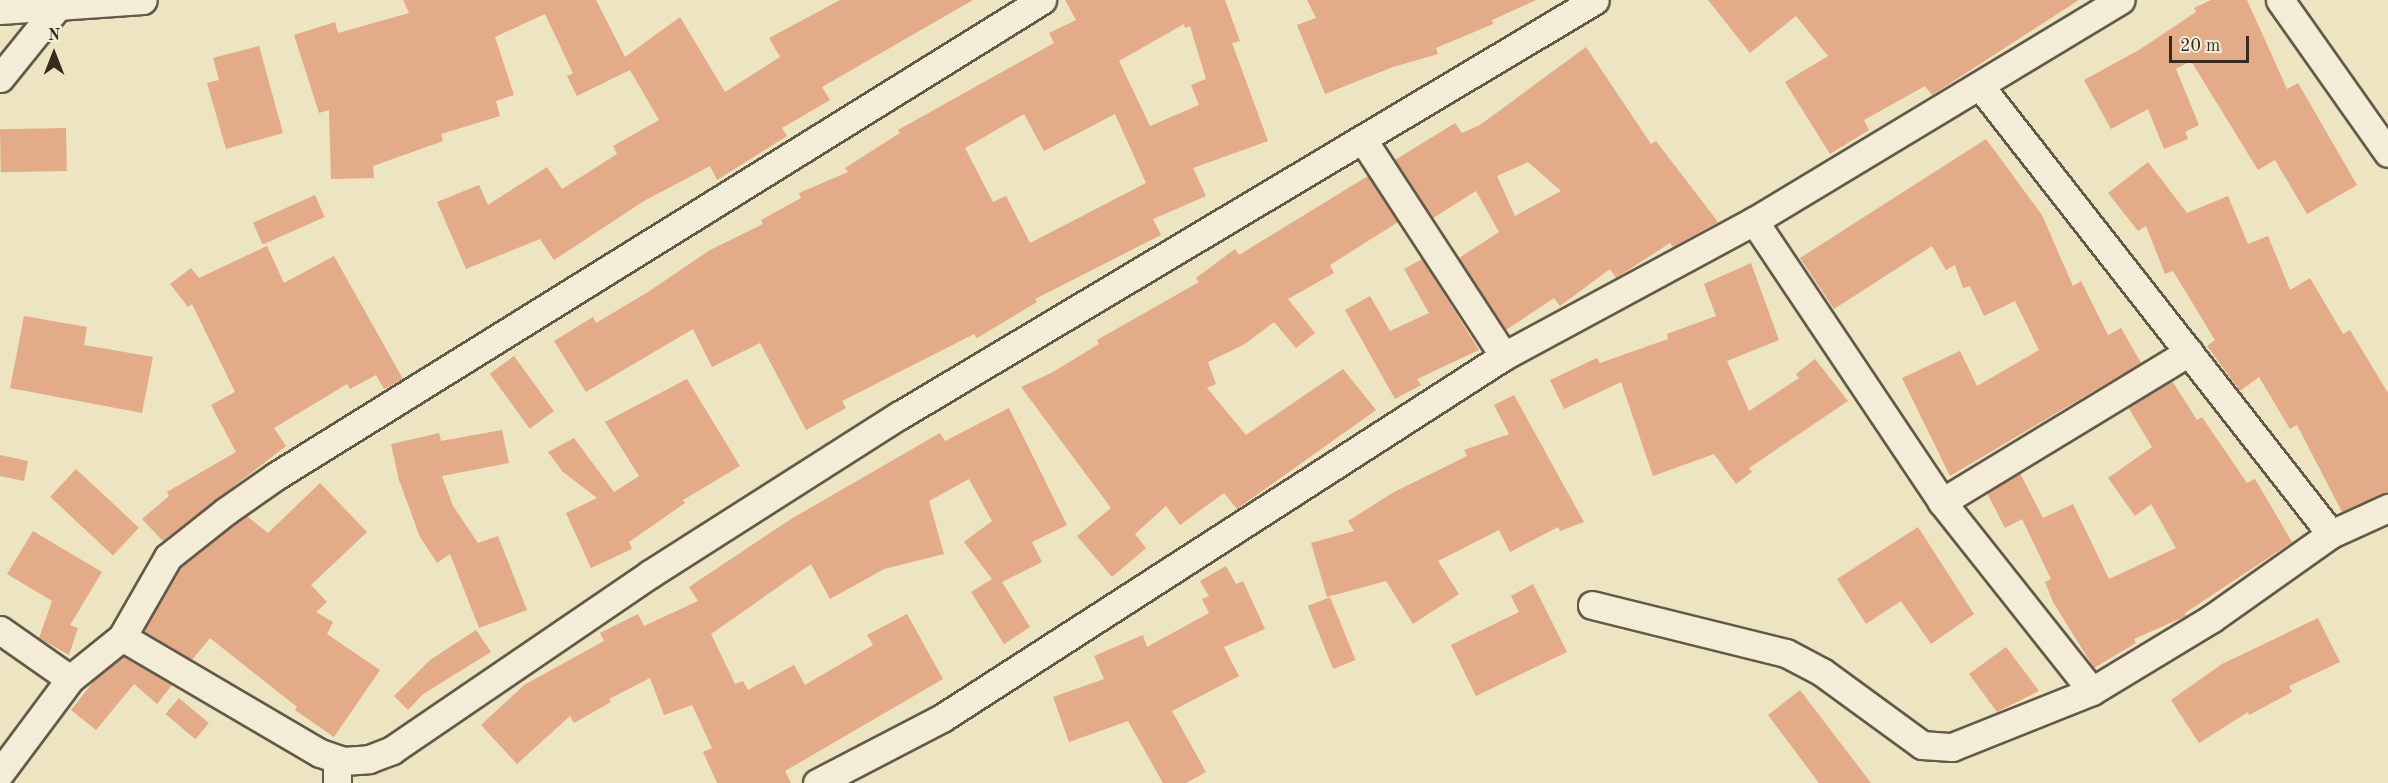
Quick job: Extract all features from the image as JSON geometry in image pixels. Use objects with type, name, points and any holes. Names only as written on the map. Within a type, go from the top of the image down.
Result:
[{"type":"street","points":[[0,10],[144,0]]},
{"type":"street","points":[[0,773],[70,679],[122,637],[168,556],[276,476],[1042,0]]},
{"type":"street","points":[[122,637],[320,753],[340,772],[392,750],[650,574],[890,422],[1595,0]]},
{"type":"street","points":[[817,783],[942,718],[1504,356],[1754,220],[2121,0]]},
{"type":"street","points":[[2280,0],[2388,153]]},
{"type":"street","points":[[0,78],[59,5]]},
{"type":"street","points":[[1980,86],[2331,534]]},
{"type":"street","points":[[1363,140],[1504,356]]},
{"type":"street","points":[[1754,220],[1942,502],[2092,692]]},
{"type":"street","points":[[1942,502],[2189,352]]},
{"type":"street","points":[[1592,605],[1786,653],[1822,672],[1922,744],[1952,747],[2092,692],[2211,619],[2331,534],[2388,508]]},
{"type":"street","points":[[0,630],[70,679]]},
{"type":"building","points":[[403,0],[596,0],[625,57],[680,17],[725,92],[780,57],[769,38],[840,0],[973,0],[822,87],[830,100],[782,128],[787,136],[717,180],[710,166],[644,201],[554,260],[540,239],[466,269],[437,202],[479,185],[488,205],[547,167],[562,189],[617,154],[613,146],[659,120],[630,70],[577,96],[567,76],[573,73],[545,14],[495,37],[514,95],[496,101],[500,116],[441,134],[443,141],[373,166],[374,178],[331,179],[329,110],[319,113],[294,35],[335,22],[338,33],[409,13]]},
{"type":"building","points":[[1065,0],[1225,0],[1240,41],[1232,43],[1268,141],[1193,168],[1206,196],[1153,219],[1161,235],[1035,299],[1037,302],[977,338],[974,334],[842,401],[846,408],[806,430],[760,343],[712,367],[693,329],[586,392],[554,341],[593,317],[596,323],[648,292],[710,250],[763,224],[761,220],[801,198],[799,193],[848,172],[845,168],[900,133],[898,130],[1054,43],[1049,33],[1076,20]],"holes":[[[1184,24],[1185,28],[1190,26],[1206,79],[1191,85],[1199,105],[1150,126],[1119,61]],[[1024,114],[1044,151],[1115,114],[1146,183],[1030,243],[1006,196],[993,202],[965,148]]]},
{"type":"building","points":[[1307,0],[1536,0],[1492,20],[1493,24],[1436,48],[1438,54],[1393,67],[1325,94],[1297,25],[1316,18]]},
{"type":"building","points":[[1708,0],[2079,0],[1932,95],[1925,86],[1864,120],[1869,130],[1830,154],[1785,82],[1828,56],[1796,16],[1750,53]]},
{"type":"building","points":[[2211,0],[2247,0],[2287,89],[2298,83],[2357,185],[2307,214],[2275,160],[2258,170],[2191,61],[2176,69],[2199,125],[2185,132],[2188,139],[2164,149],[2148,109],[2111,129],[2084,80],[2139,50],[2196,12],[2194,8]]},
{"type":"building","points":[[259,46],[283,133],[226,149],[207,83],[219,80],[213,58]]},
{"type":"building","points":[[1586,47],[1651,144],[1656,141],[1718,222],[1673,247],[1670,243],[1616,278],[1610,269],[1560,306],[1554,298],[1506,330],[1459,258],[1499,232],[1476,191],[1433,218],[1395,160],[1455,123],[1462,133],[1480,125]],"holes":[[[1528,162],[1561,191],[1515,216],[1497,176]]]},
{"type":"building","points":[[66,128],[67,171],[1,172],[0,129]]},
{"type":"building","points":[[1986,139],[2042,215],[2073,286],[2081,281],[2108,335],[2121,328],[2141,363],[1950,476],[1902,378],[1960,351],[1977,386],[2039,350],[2015,301],[1984,316],[1970,286],[1963,288],[1955,265],[1946,270],[1932,246],[1834,309],[1800,258]]},
{"type":"building","points":[[2148,162],[2187,213],[2228,196],[2248,244],[2268,236],[2290,290],[2310,278],[2343,334],[2350,330],[2388,393],[2388,492],[2342,512],[2297,425],[2290,429],[2259,377],[2240,391],[2207,346],[2215,340],[2173,271],[2165,274],[2146,226],[2138,231],[2108,193]]},
{"type":"building","points":[[1368,176],[1398,222],[1330,265],[1334,273],[1288,299],[1315,333],[1296,348],[1274,322],[1245,344],[1208,362],[1216,384],[1207,388],[1246,435],[1343,369],[1376,410],[1237,509],[1224,493],[1180,525],[1166,506],[1135,534],[1146,548],[1112,577],[1077,536],[1111,508],[1021,387],[1051,373],[1099,344],[1097,340],[1199,282],[1196,278],[1235,249],[1239,255]]},
{"type":"building","points":[[315,195],[325,217],[263,245],[253,223]]},
{"type":"building","points":[[267,246],[284,283],[334,256],[403,379],[384,389],[376,375],[350,389],[347,384],[274,428],[286,446],[163,541],[142,519],[169,496],[167,492],[236,452],[211,405],[235,392],[192,304],[188,307],[170,284],[191,268],[199,278]]},
{"type":"building","points":[[1422,259],[1479,350],[1417,379],[1421,385],[1395,399],[1345,310],[1370,296],[1390,331],[1429,313],[1404,269]]},
{"type":"building","points":[[1751,263],[1779,340],[1727,361],[1749,411],[1799,378],[1796,374],[1815,359],[1848,401],[1749,468],[1752,472],[1736,484],[1714,454],[1653,476],[1621,382],[1564,409],[1550,380],[1597,358],[1600,363],[1668,339],[1667,334],[1716,316],[1704,284]]},
{"type":"building","points":[[24,316],[87,327],[84,345],[153,357],[142,413],[10,388]]},
{"type":"building","points":[[514,356],[554,411],[530,429],[490,374]]},
{"type":"building","points":[[687,379],[740,466],[683,500],[685,503],[629,542],[632,549],[591,568],[566,513],[597,498],[563,472],[548,452],[574,438],[614,492],[639,476],[605,422]]},
{"type":"building","points":[[2172,381],[2197,420],[2202,417],[2247,483],[2255,479],[2292,542],[2185,613],[2186,616],[2134,639],[2136,643],[2094,668],[2053,602],[2045,582],[2051,579],[2022,519],[2005,528],[1987,493],[2020,473],[2043,518],[2073,504],[2109,579],[2176,548],[2151,504],[2135,516],[2108,478],[2152,447],[2128,407]]},
{"type":"building","points":[[1514,395],[1584,522],[1560,531],[1558,527],[1510,552],[1499,530],[1438,561],[1459,594],[1413,624],[1386,581],[1327,597],[1311,543],[1354,531],[1348,521],[1394,492],[1467,456],[1464,450],[1509,434],[1494,405]]},
{"type":"building","points":[[1009,408],[1067,525],[1032,542],[1042,562],[1002,582],[1030,627],[1004,644],[971,592],[992,579],[964,542],[992,521],[969,479],[929,501],[944,554],[884,569],[830,599],[811,564],[711,634],[735,684],[743,681],[748,690],[794,665],[805,685],[873,645],[867,635],[907,614],[943,679],[785,771],[791,783],[717,783],[703,752],[712,748],[692,705],[664,715],[650,678],[609,699],[611,702],[574,723],[570,716],[517,764],[481,725],[524,685],[604,641],[600,633],[638,614],[644,626],[698,601],[689,587],[791,519],[940,433],[945,441]]},
{"type":"building","points":[[502,430],[509,463],[442,476],[453,506],[478,543],[498,536],[527,610],[479,628],[450,554],[437,563],[420,537],[399,480],[391,444],[439,433],[441,441]]},
{"type":"building","points":[[0,455],[28,461],[24,481],[0,476]]},
{"type":"building","points":[[76,469],[139,528],[113,555],[50,497]]},
{"type":"building","points":[[320,483],[367,532],[311,585],[327,602],[316,612],[333,622],[327,634],[380,670],[334,737],[295,710],[297,707],[210,638],[192,660],[143,631],[181,567],[247,516],[268,533]]},
{"type":"building","points":[[1918,527],[1974,614],[1931,644],[1901,601],[1866,624],[1837,579]]},
{"type":"building","points":[[33,531],[102,572],[70,625],[78,628],[69,655],[39,638],[52,601],[7,574]]},
{"type":"building","points":[[1226,566],[1236,584],[1243,581],[1265,629],[1224,647],[1239,676],[1172,711],[1206,772],[1186,783],[1163,783],[1128,721],[1069,742],[1053,697],[1104,679],[1094,656],[1143,635],[1147,647],[1209,613],[1202,599],[1209,596],[1200,581]]},
{"type":"building","points":[[1533,584],[1567,652],[1476,696],[1451,645],[1519,612],[1511,596]]},
{"type":"building","points":[[1330,597],[1355,660],[1333,669],[1308,606]]},
{"type":"building","points":[[2318,618],[2340,662],[2289,686],[2292,692],[2249,715],[2248,712],[2199,743],[2171,700],[2222,664]]},
{"type":"building","points":[[476,630],[491,652],[423,694],[408,710],[394,696],[430,660]]},
{"type":"building","points":[[2006,647],[2039,691],[1997,712],[1969,674]]},
{"type":"building","points":[[123,656],[172,685],[157,704],[134,684],[96,730],[71,710],[97,677]]},
{"type":"building","points":[[1800,690],[1871,783],[1819,783],[1768,715]]},
{"type":"building","points":[[179,698],[209,723],[195,739],[166,714]]}]
